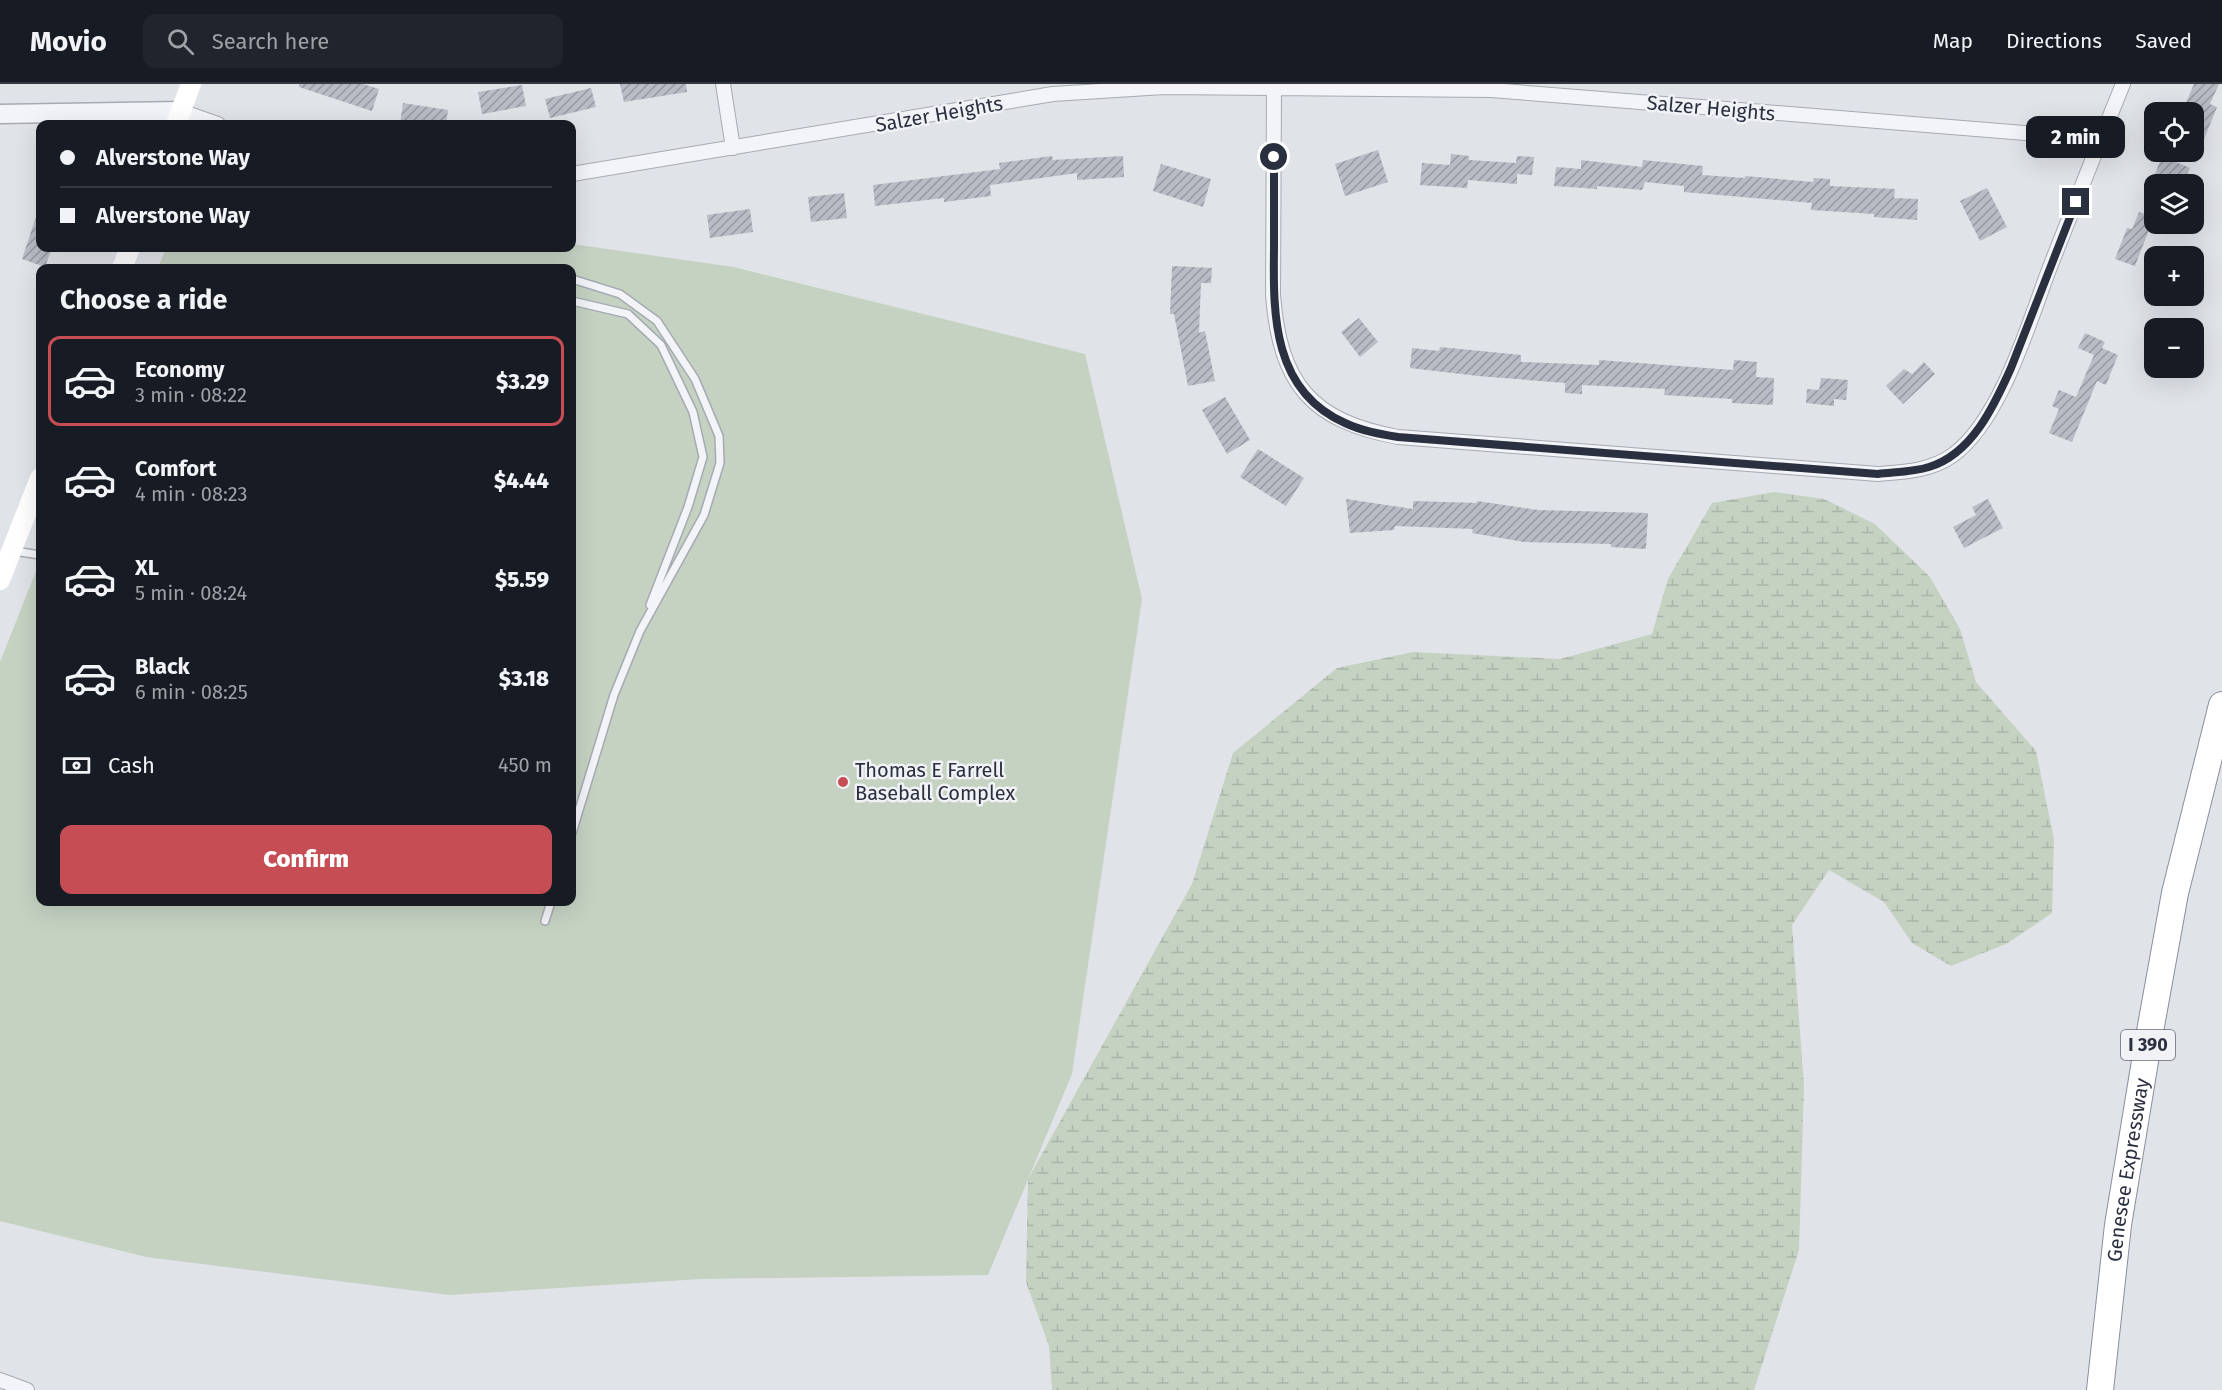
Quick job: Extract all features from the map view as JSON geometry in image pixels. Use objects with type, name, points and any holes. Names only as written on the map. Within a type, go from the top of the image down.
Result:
[{"type":"highway","name":"Genesee Expressway","points":[[2100,1390],[2118,1225],[2151,1026],[2175,893],[2222,705]]},
{"type":"main road","points":[[178,118],[191,84]]},
{"type":"main road","points":[[0,580],[36,488]]},
{"type":"street","points":[[723,84],[733,148]]},
{"type":"street","points":[[1274,88],[1273,296],[1275,322],[1280,346],[1293,374],[1311,400],[1328,414],[1363,429],[1398,437],[1878,474],[1931,467],[1952,456],[1977,430],[1988,414],[2011,368],[2123,84]]},
{"type":"street","name":"Salzer Heights","points":[[576,173],[1053,94],[1164,87],[1491,90],[2100,140]]},
{"type":"street","points":[[0,114],[178,118]]},
{"type":"street","points":[[0,1380],[27,1390]]},
{"type":"lane","points":[[576,280],[620,294],[657,321],[695,379],[718,436],[720,463],[704,515],[640,631]]},
{"type":"lane","points":[[576,302],[628,314],[661,345],[693,412],[703,457],[688,507],[614,695],[576,820]]},
{"type":"lane","points":[[12,551],[36,554]]},
{"type":"lane","points":[[545,921],[550,906]]},
{"type":"green space","name":"Thomas E Farrell Baseball Complex","points":[[576,245],[734,267],[1085,354],[1142,599],[1072,1074],[988,1275],[701,1279],[449,1295],[146,1257],[0,1221],[0,662],[36,571],[36,906],[576,906],[576,264],[160,264],[164,252],[576,252]]},
{"type":"green space","points":[[1774,492],[1824,499],[1875,524],[1930,577],[1960,629],[1976,682],[2036,751],[2054,840],[2052,913],[2008,943],[1951,966],[1912,943],[1884,902],[1829,870],[1792,925],[1804,1085],[1799,1250],[1754,1390],[1052,1390],[1049,1346],[1026,1282],[1028,1179],[1192,884],[1233,753],[1337,668],[1413,652],[1560,659],[1652,634],[1668,579],[1712,503]]},
{"type":"building","points":[[299,84],[363,84],[379,89],[372,111],[299,87]]},
{"type":"building","points":[[620,84],[686,84],[687,92],[624,102]]},
{"type":"building","points":[[2194,84],[2219,84],[2210,104],[2217,107],[2204,139],[2204,102],[2186,102]]},
{"type":"building","points":[[522,85],[526,106],[482,114],[478,92]]},
{"type":"building","points":[[591,88],[596,107],[550,118],[545,99]]},
{"type":"building","points":[[403,103],[448,110],[447,120],[401,120]]},
{"type":"building","points":[[1378,150],[1388,182],[1345,196],[1335,164]]},
{"type":"building","points":[[1451,154],[1469,156],[1469,160],[1516,163],[1517,156],[1534,157],[1532,175],[1517,174],[1517,184],[1468,180],[1467,188],[1420,185],[1422,163],[1450,165]]},
{"type":"building","points":[[1052,156],[1053,160],[1123,156],[1124,177],[1077,180],[1077,173],[990,185],[991,196],[944,202],[944,198],[875,206],[873,185],[1000,169],[999,163]]},
{"type":"building","points":[[1581,160],[1642,167],[1643,160],[1703,166],[1702,175],[1813,182],[1814,178],[1830,179],[1830,186],[1895,189],[1894,198],[1918,199],[1917,220],[1874,217],[1874,214],[1811,210],[1812,203],[1684,192],[1684,186],[1645,182],[1642,190],[1597,186],[1597,189],[1554,186],[1556,167],[1581,169]]},
{"type":"building","points":[[2160,162],[2176,162],[2190,168],[2187,174],[2155,174]]},
{"type":"building","points":[[1161,164],[1211,179],[1203,207],[1153,191]]},
{"type":"building","points":[[1987,188],[2007,227],[1980,241],[1960,201]]},
{"type":"building","points":[[844,193],[847,218],[811,222],[808,197]]},
{"type":"building","points":[[750,209],[753,232],[710,238],[707,215]]},
{"type":"building","points":[[2139,212],[2144,214],[2144,234],[2147,234],[2135,266],[2115,259],[2127,228],[2132,229]]},
{"type":"building","points":[[36,217],[36,252],[51,252],[46,264],[36,264],[22,259]]},
{"type":"building","points":[[1172,266],[1212,268],[1211,283],[1201,283],[1199,333],[1205,331],[1215,381],[1188,386],[1174,314],[1170,314]]},
{"type":"building","points":[[1359,318],[1378,342],[1360,357],[1341,332]]},
{"type":"building","points":[[2085,333],[2105,342],[2102,348],[2118,355],[2106,385],[2097,381],[2072,442],[2049,433],[2059,409],[2052,406],[2059,390],[2076,397],[2094,355],[2078,348]]},
{"type":"building","points":[[1440,347],[1521,355],[1521,362],[1599,365],[1599,360],[1733,370],[1734,360],[1757,362],[1756,377],[1774,378],[1773,405],[1732,403],[1732,399],[1664,395],[1665,389],[1582,385],[1582,394],[1565,393],[1565,383],[1410,368],[1412,348],[1439,351]]},
{"type":"building","points":[[1924,362],[1935,374],[1903,404],[1886,386],[1904,369],[1912,374]]},
{"type":"building","points":[[1821,378],[1848,380],[1846,400],[1834,399],[1834,406],[1806,403],[1807,389],[1819,390]]},
{"type":"building","points":[[1225,397],[1250,440],[1227,454],[1202,410]]},
{"type":"building","points":[[1258,449],[1304,478],[1286,506],[1240,477]]},
{"type":"building","points":[[1346,499],[1413,509],[1413,501],[1477,503],[1477,501],[1538,510],[1648,513],[1646,549],[1611,547],[1611,544],[1524,542],[1472,533],[1473,529],[1395,526],[1394,530],[1350,533]]},
{"type":"building","points":[[1988,499],[2003,528],[1964,548],[1953,527],[1976,515],[1972,507]]},
{"type":"place","name":"Thomas E Farrell Baseball Complex","points":[[843,782]]},
{"type":"route","points":[[1274,157],[1273,296],[1280,346],[1298,383],[1311,400],[1328,414],[1345,423],[1372,432],[1398,437],[1878,474],[1931,467],[1952,456],[1977,430],[1999,395],[2011,368],[2076,202]]}]
